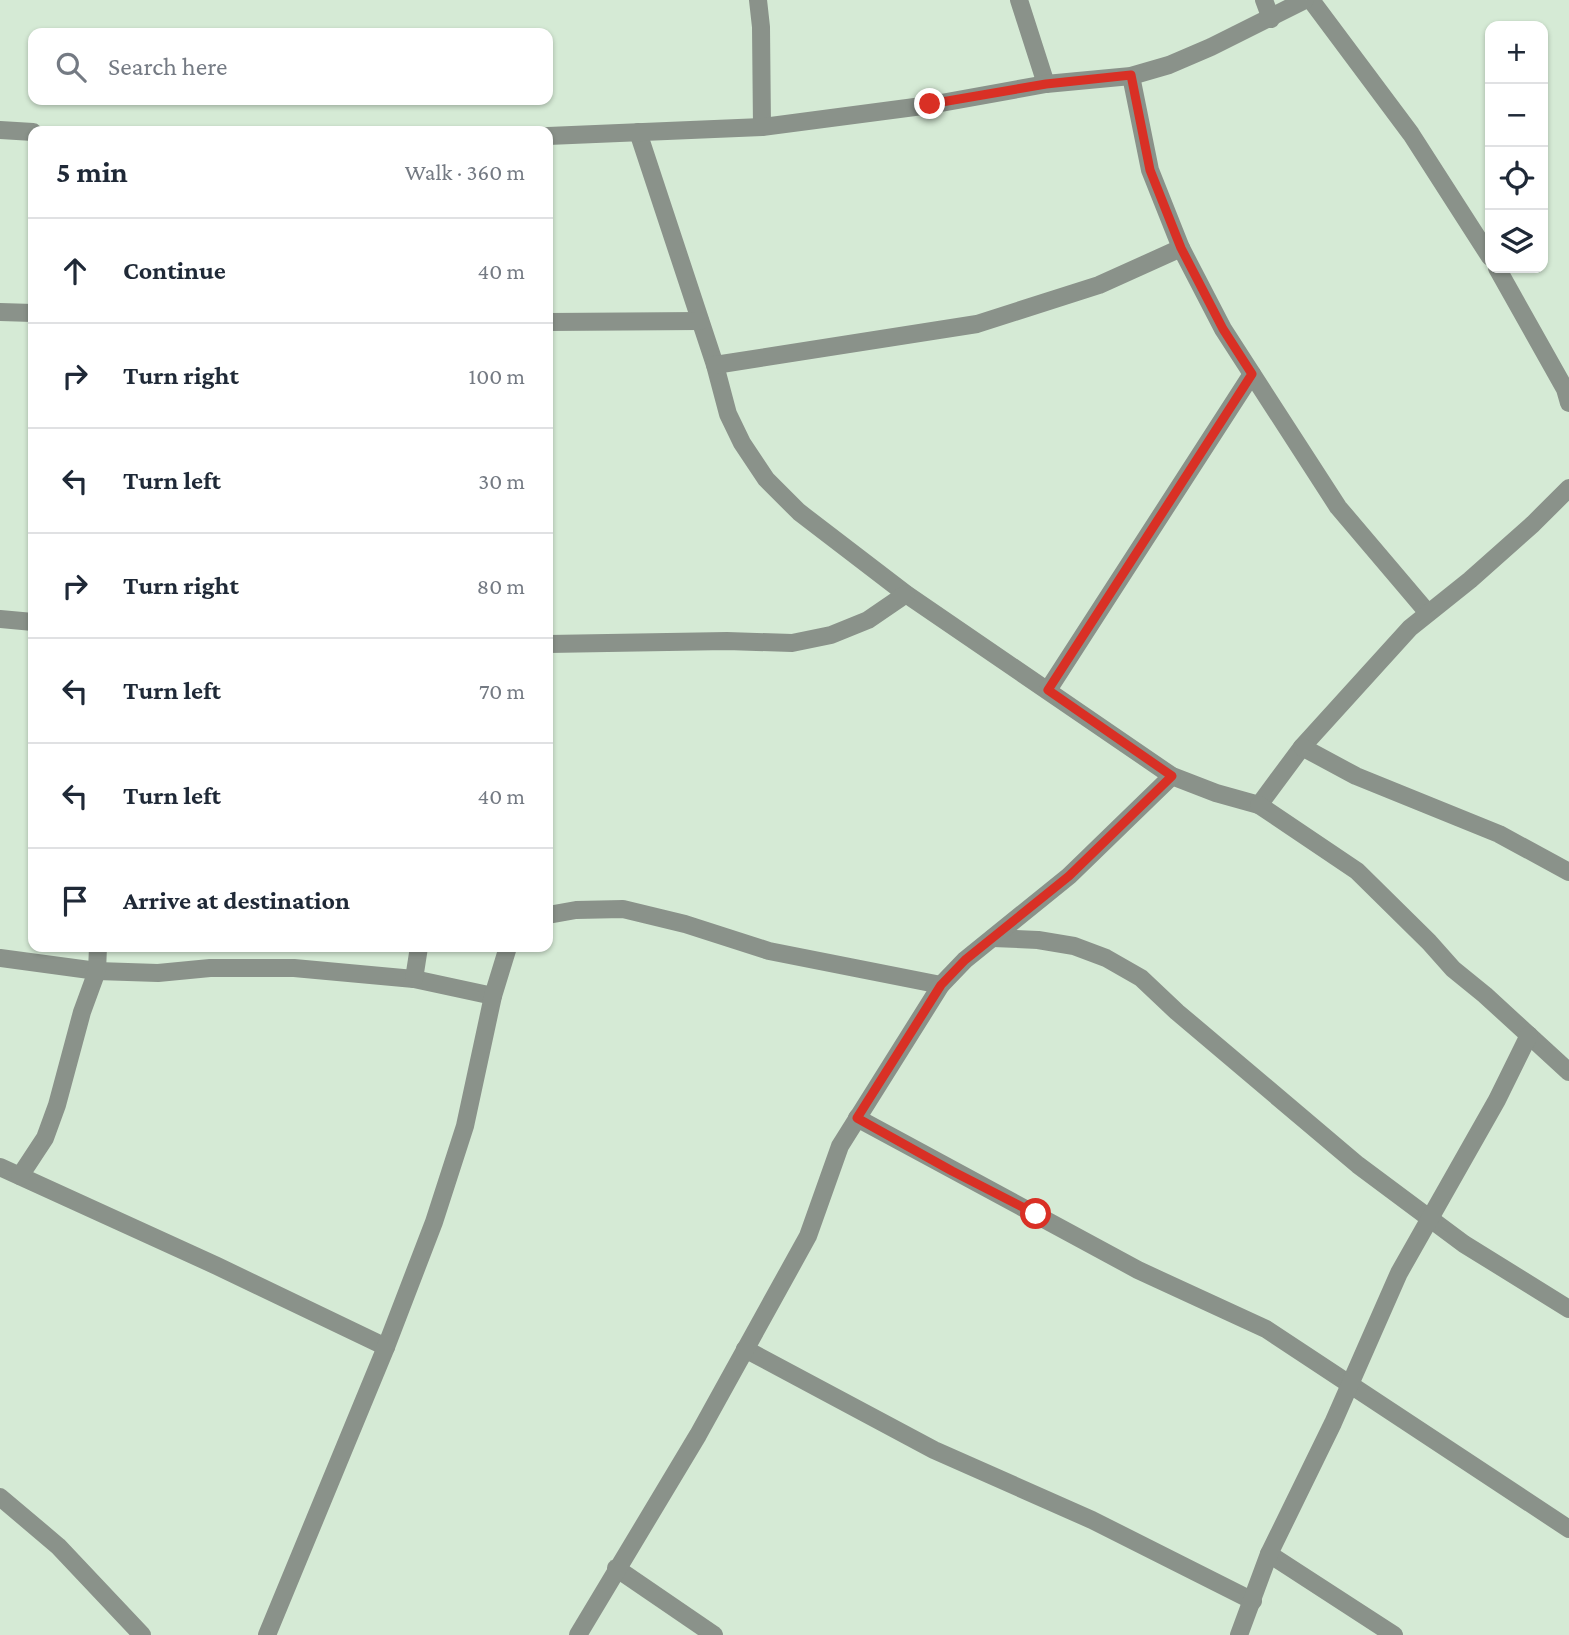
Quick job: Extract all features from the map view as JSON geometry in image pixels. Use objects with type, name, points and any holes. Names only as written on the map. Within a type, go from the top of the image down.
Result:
[{"type":"street","points":[[758,0],[761,27],[762,127]]},
{"type":"street","points":[[1019,0],[1046,84]]},
{"type":"street","points":[[1264,0],[1271,19]]},
{"type":"street","points":[[553,136],[762,127],[930,104],[1046,84],[1131,75],[1169,65],[1271,19],[1305,0]]},
{"type":"street","points":[[1311,0],[1411,134],[1485,249]]},
{"type":"street","points":[[1131,75],[1150,170],[1181,248],[1223,329],[1338,507],[1427,613]]},
{"type":"street","points":[[0,130],[28,132]]},
{"type":"street","points":[[638,132],[715,365],[728,414],[742,443],[766,478],[799,512],[906,594],[1172,776],[1216,793],[1259,805],[1357,871],[1453,969],[1569,1072]]},
{"type":"street","points":[[715,365],[977,324],[1099,285],[1181,248]]},
{"type":"street","points":[[1500,273],[1565,389],[1569,403]]},
{"type":"street","points":[[0,312],[28,313]]},
{"type":"street","points":[[553,322],[700,321]]},
{"type":"street","points":[[1048,690],[1252,374]]},
{"type":"street","points":[[1259,805],[1303,747],[1410,628],[1470,580],[1567,494]]},
{"type":"street","points":[[553,644],[727,640],[792,643],[831,635],[869,620],[906,594]]},
{"type":"street","points":[[0,619],[28,622]]},
{"type":"street","points":[[1303,747],[1356,776],[1499,834],[1569,872]]},
{"type":"street","points":[[578,1635],[698,1434],[807,1236],[841,1146],[941,985],[965,960],[1069,876],[1172,776]]},
{"type":"street","points":[[553,914],[576,910],[623,909],[685,924],[769,951],[941,985]]},
{"type":"street","points":[[993,938],[1038,940],[1074,946],[1106,958],[1140,978],[1303,1119],[1428,1219],[1569,1309]]},
{"type":"street","points":[[20,1176],[45,1138],[57,1105],[82,1012],[97,971],[98,952]]},
{"type":"street","points":[[414,979],[418,952]]},
{"type":"street","points":[[267,1635],[386,1347],[434,1222],[465,1126],[493,996],[506,952]]},
{"type":"street","points":[[0,958],[97,971],[158,973],[209,968],[294,968],[414,979],[493,996]]},
{"type":"street","points":[[1239,1635],[1269,1554],[1333,1423],[1399,1273],[1497,1100],[1529,1035]]},
{"type":"street","points":[[857,1118],[1138,1270],[1266,1329],[1569,1529]]},
{"type":"street","points":[[0,1167],[386,1347]]},
{"type":"street","points":[[745,1349],[934,1450],[1092,1520],[1253,1601]]},
{"type":"street","points":[[0,1497],[58,1546],[142,1635]]},
{"type":"street","points":[[1269,1554],[1394,1635]]},
{"type":"street","points":[[616,1569],[714,1635]]},
{"type":"route","points":[[930,104],[1046,84],[1131,75],[1150,170],[1181,248],[1223,329],[1252,374],[1048,690],[1172,776],[1069,876],[965,960],[941,985],[857,1118],[1036,1214]]}]
